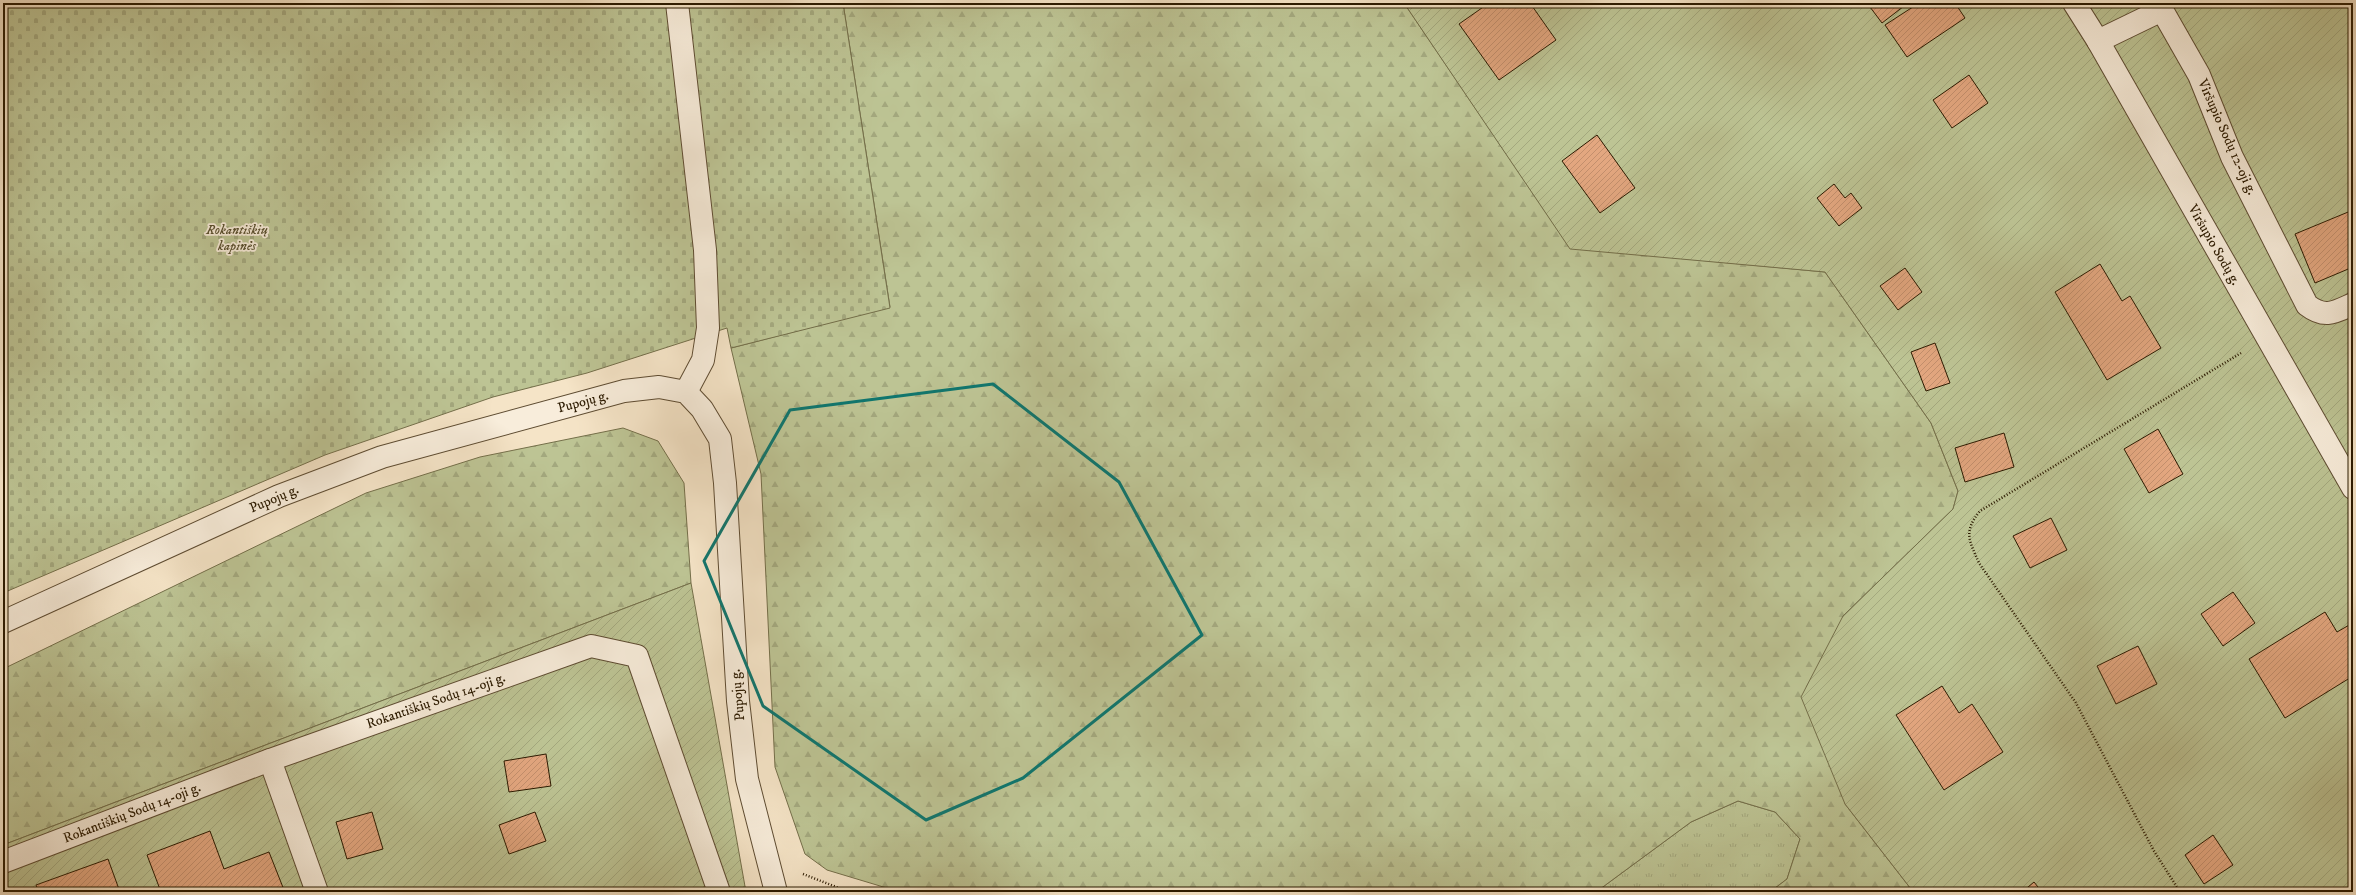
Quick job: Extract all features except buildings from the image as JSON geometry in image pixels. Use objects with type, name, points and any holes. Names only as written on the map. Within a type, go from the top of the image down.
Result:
[{"type":"street","points":[[677,3],[706,250],[708,328],[703,360],[686,392]]},
{"type":"street","name":"Viršupio Sodų g.","points":[[2074,3],[2098,41],[2353,488]]},
{"type":"street","name":"Viršupio Sodų 12-oji g.","points":[[2098,41],[2169,7],[2199,75],[2232,157],[2307,305],[2317,313],[2328,314],[2353,304]]},
{"type":"street","name":"Pupojų g.","points":[[3,622],[279,496],[382,457],[624,391],[659,387],[686,392],[702,409],[720,439],[725,483],[738,701],[748,779],[774,882]]},
{"type":"street","name":"Rokantiškių Sodų 14-oji g.","points":[[3,862],[270,760],[591,646],[637,656],[719,892]]},
{"type":"street","points":[[270,760],[317,892]]},
{"type":"path","points":[[2180,892],[2154,851],[2076,703],[1978,563],[1968,537],[1971,522],[1980,511],[2234,356],[2269,343]]},
{"type":"path","points":[[774,882],[792,870],[849,892]]},
{"type":"highlighted area","points":[[993,384],[1119,482],[1202,635],[1023,778],[926,820],[763,706],[704,561],[790,410]]},
{"type":"green space","name":"Rokantiškių kapinės","points":[[3,3],[843,3],[890,308],[731,348],[727,328],[587,373],[493,397],[325,455],[3,593]]},
{"type":"green space","points":[[843,3],[1409,3],[1406,6],[1570,248],[1825,272],[1931,423],[1958,491],[1953,509],[1843,616],[1845,804],[1911,889],[1917,892],[1770,892],[1787,879],[1800,839],[1775,812],[1738,801],[1691,822],[1596,892],[900,892],[827,870],[805,854],[775,767],[761,474],[731,348],[890,307]]},
{"type":"green space","points":[[1409,3],[2353,3],[2353,892],[1917,892],[1911,889],[1845,804],[1801,697],[1843,616],[1953,509],[1958,491],[1931,423],[1825,272],[1570,249],[1406,6]]},
{"type":"green space","points":[[623,428],[658,441],[684,483],[691,583],[3,845],[3,669],[366,493],[480,457]]},
{"type":"green space","points":[[691,583],[746,892],[3,892],[3,845]]},
{"type":"green space","points":[[1738,801],[1775,812],[1800,839],[1787,879],[1770,892],[1596,892],[1691,822]]}]
